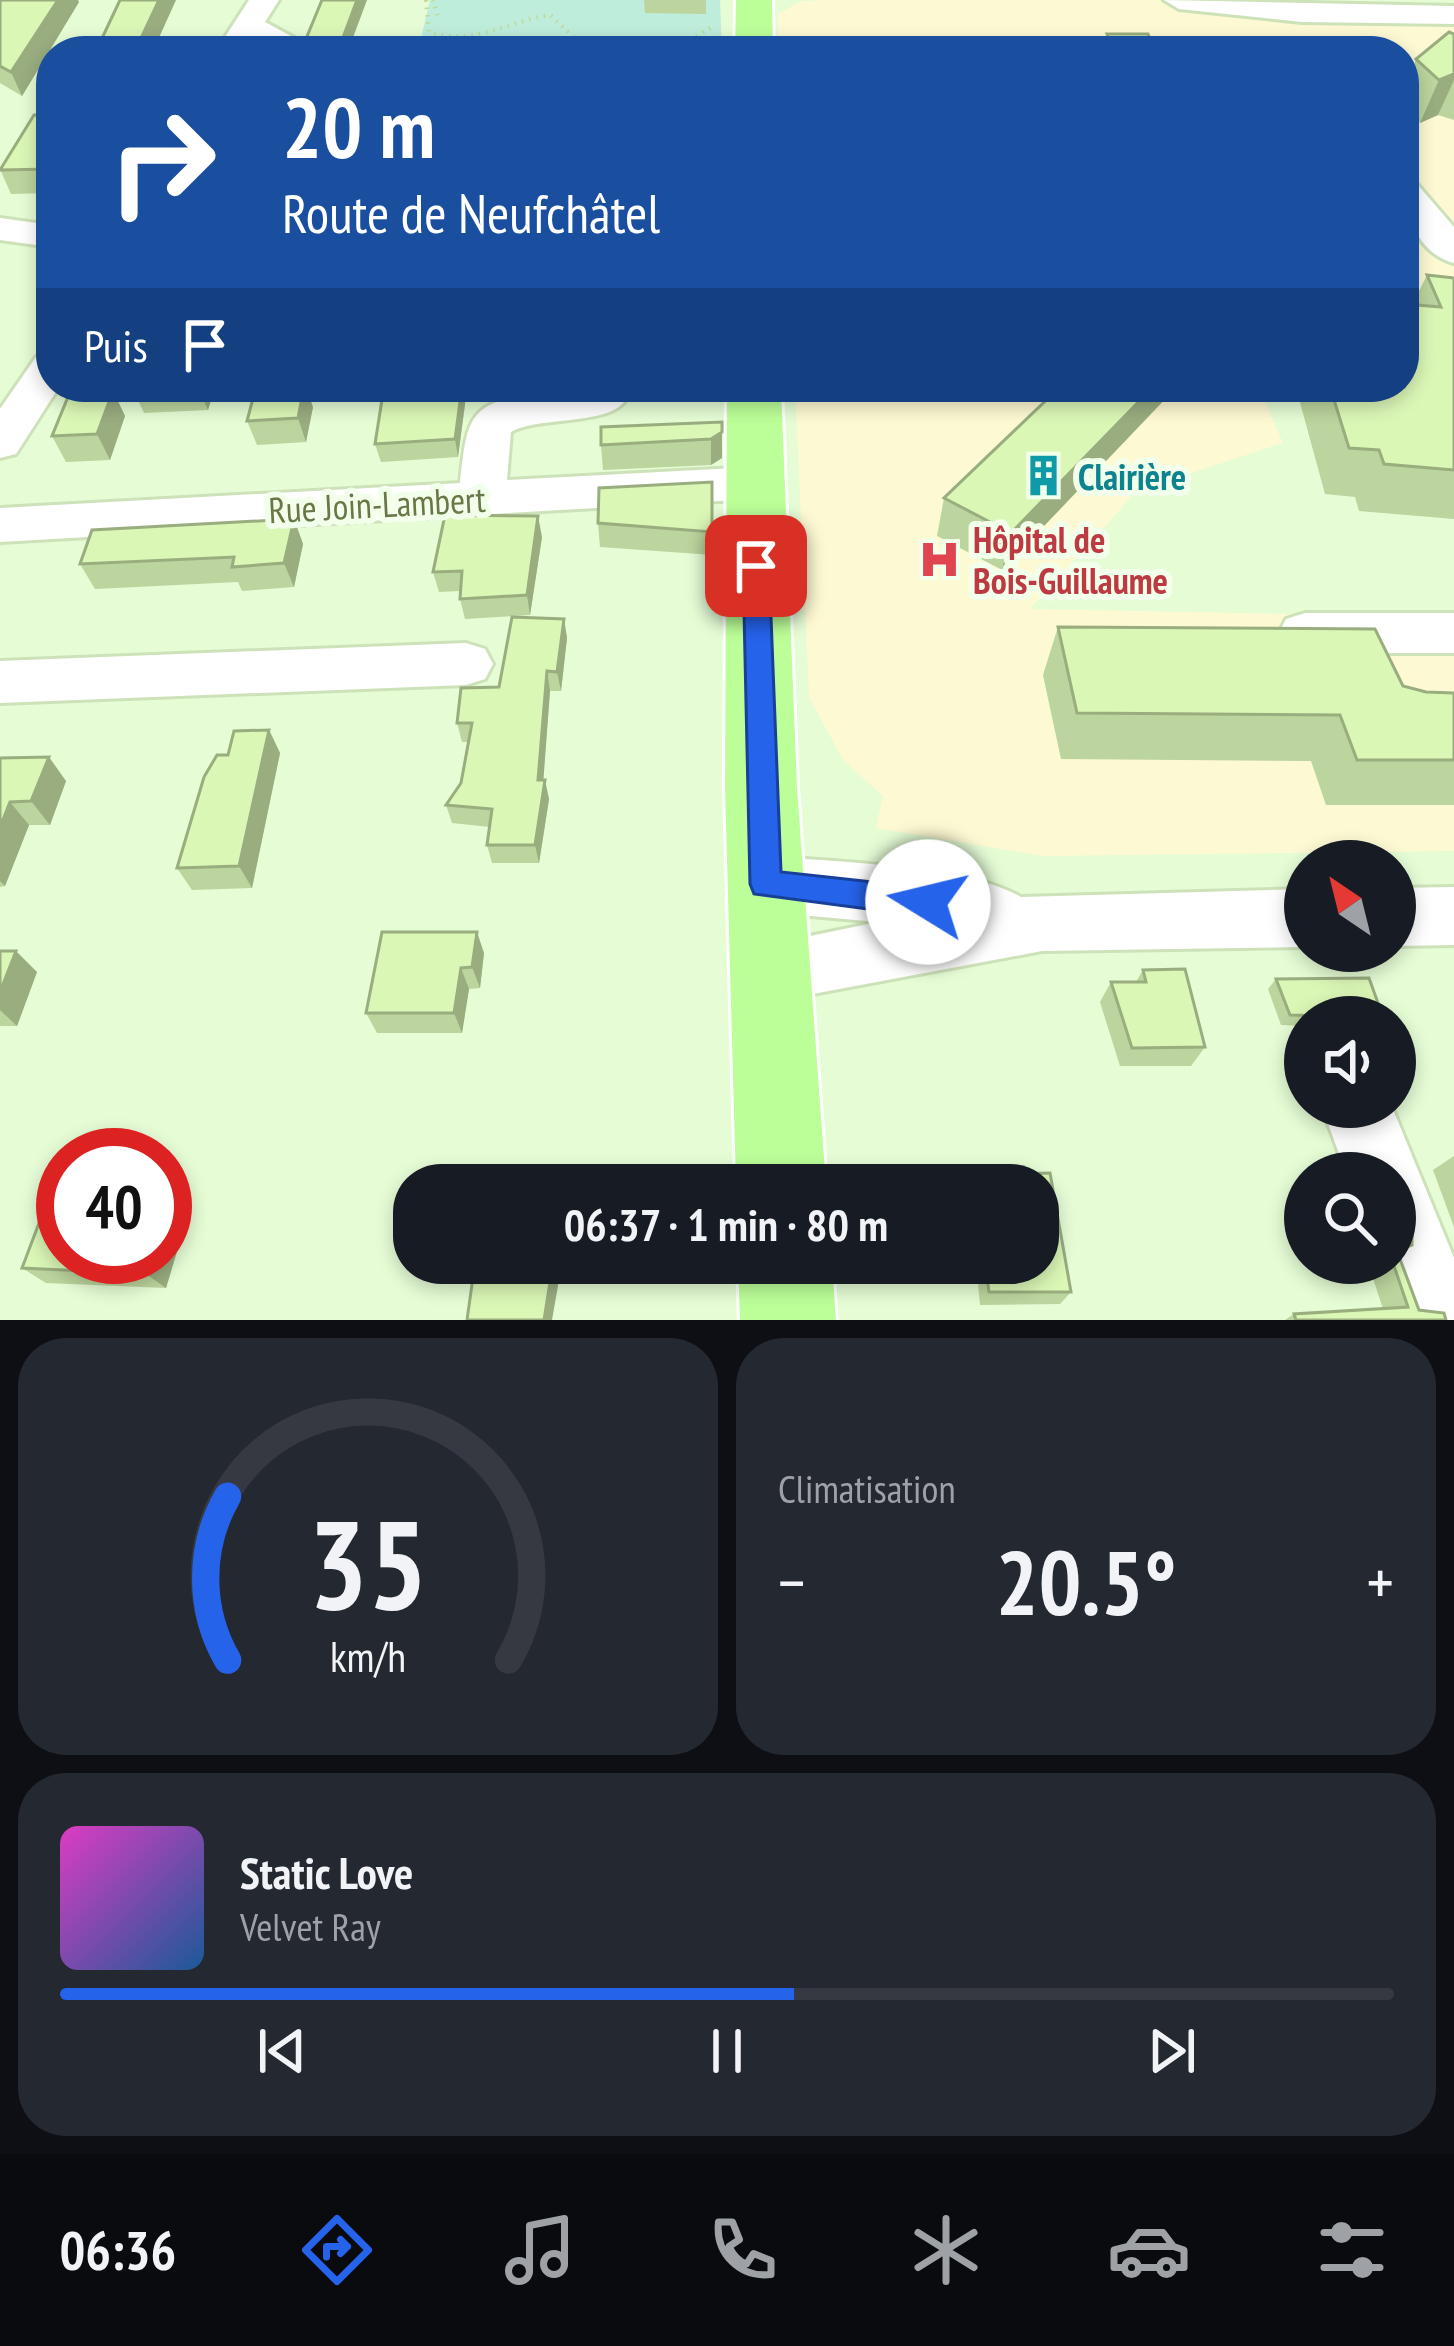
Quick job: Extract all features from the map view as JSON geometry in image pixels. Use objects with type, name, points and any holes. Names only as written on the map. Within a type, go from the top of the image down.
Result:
[{"type":"main road","points":[[754,0],[754,36]]},
{"type":"main road","points":[[754,402],[766,884],[781,1164]]},
{"type":"main road","points":[[786,1284],[788,1320]]},
{"type":"street","points":[[1194,2],[1302,13],[1454,15]]},
{"type":"street","points":[[1194,2],[1245,36]]},
{"type":"street","points":[[1419,210],[1454,251]]},
{"type":"street","points":[[0,229],[36,234]]},
{"type":"street","points":[[0,443],[36,389]]},
{"type":"street","points":[[482,498],[489,426],[505,413],[525,408],[598,402]]},
{"type":"street","name":"Rue Join-Lambert","points":[[0,525],[754,483]]},
{"type":"street","points":[[1246,632],[1454,634]]},
{"type":"street","points":[[1360,633],[1385,692]]},
{"type":"street","points":[[0,682],[466,664]]},
{"type":"street","points":[[766,884],[874,893],[1042,922]]},
{"type":"street","points":[[1416,917],[1454,916]]},
{"type":"street","points":[[770,971],[1042,922],[1284,918]]},
{"type":"street","points":[[1416,1258],[1440,1320]]},
{"type":"path","points":[[438,16],[434,0],[426,0],[429,32],[438,36]]},
{"type":"path","points":[[486,36],[531,16],[550,15],[573,36]]},
{"type":"path","points":[[701,36],[714,30],[714,22]]},
{"type":"shaded area","points":[[0,0],[1454,0],[1454,1320],[0,1320]]},
{"type":"shaded area","points":[[430,0],[720,0],[721,36],[422,36]]},
{"type":"shaded area","points":[[1156,0],[1454,23],[1454,304],[1419,304],[1419,36],[779,36],[778,14],[801,1]]},
{"type":"shaded area","points":[[796,402],[1265,402],[1283,443],[1137,491],[1030,609],[1454,617],[1454,851],[1416,851],[1416,840],[1284,840],[1284,853],[1043,856],[876,828],[883,796],[843,760],[809,697]]},
{"type":"building","points":[[0,0],[58,0],[11,72],[0,66]]},
{"type":"building","points":[[120,0],[159,0],[142,36],[103,36]]},
{"type":"building","points":[[322,0],[357,0],[344,36],[307,36]]},
{"type":"building","points":[[1449,32],[1454,34],[1454,74],[1439,80],[1419,57]]},
{"type":"building","points":[[34,115],[36,115],[36,169],[0,170]]},
{"type":"building","points":[[1427,275],[1454,278],[1454,470],[1384,464],[1379,450],[1349,448],[1335,402],[1419,402],[1419,305],[1441,307]]},
{"type":"building","points":[[66,402],[109,402],[97,434],[52,436]]},
{"type":"building","points":[[252,402],[301,402],[298,418],[247,421]]},
{"type":"building","points":[[382,402],[460,402],[455,439],[375,444]]},
{"type":"building","points":[[1044,402],[1138,402],[1011,533],[944,498]]},
{"type":"building","points":[[722,422],[722,432],[711,439],[601,445],[601,427]]},
{"type":"building","points":[[712,482],[712,532],[598,523],[599,488]]},
{"type":"building","points":[[445,515],[538,516],[527,595],[460,599],[462,571],[433,572]]},
{"type":"building","points":[[294,519],[284,563],[232,567],[234,557],[80,564],[92,530]]},
{"type":"building","points":[[512,617],[564,619],[557,672],[547,671],[538,780],[545,780],[535,845],[487,845],[492,809],[446,805],[461,783],[472,723],[457,723],[461,688],[499,687]]},
{"type":"building","points":[[1058,627],[1375,629],[1403,686],[1454,693],[1454,760],[1357,760],[1340,715],[1077,713]]},
{"type":"building","points":[[269,730],[239,866],[177,868],[204,777],[217,755],[228,755],[234,731]]},
{"type":"building","points":[[49,757],[31,801],[10,802],[0,827],[0,758]]},
{"type":"building","points":[[382,932],[477,932],[472,967],[461,968],[454,1013],[366,1013]]},
{"type":"building","points":[[0,951],[16,951],[0,992]]},
{"type":"building","points":[[1185,969],[1205,1047],[1132,1048],[1111,982],[1146,982],[1143,970]]},
{"type":"building","points":[[1369,978],[1375,996],[1284,1000],[1276,979]]},
{"type":"building","points":[[1059,1224],[1071,1292],[989,1292],[988,1284],[1059,1284]]},
{"type":"building","points":[[36,1231],[36,1269],[22,1268]]},
{"type":"building","points":[[472,1284],[550,1284],[544,1320],[467,1320]]},
{"type":"building","points":[[1400,1284],[1409,1284],[1419,1310],[1444,1313],[1446,1320],[1296,1320],[1294,1314],[1408,1307]]},
{"type":"place","name":"Clairière","points":[[1044,476]]},
{"type":"place","name":"Hôpital de Bois-Guillaume","points":[[939,560]]},
{"type":"route","points":[[756,566],[766,884],[928,902]]}]
